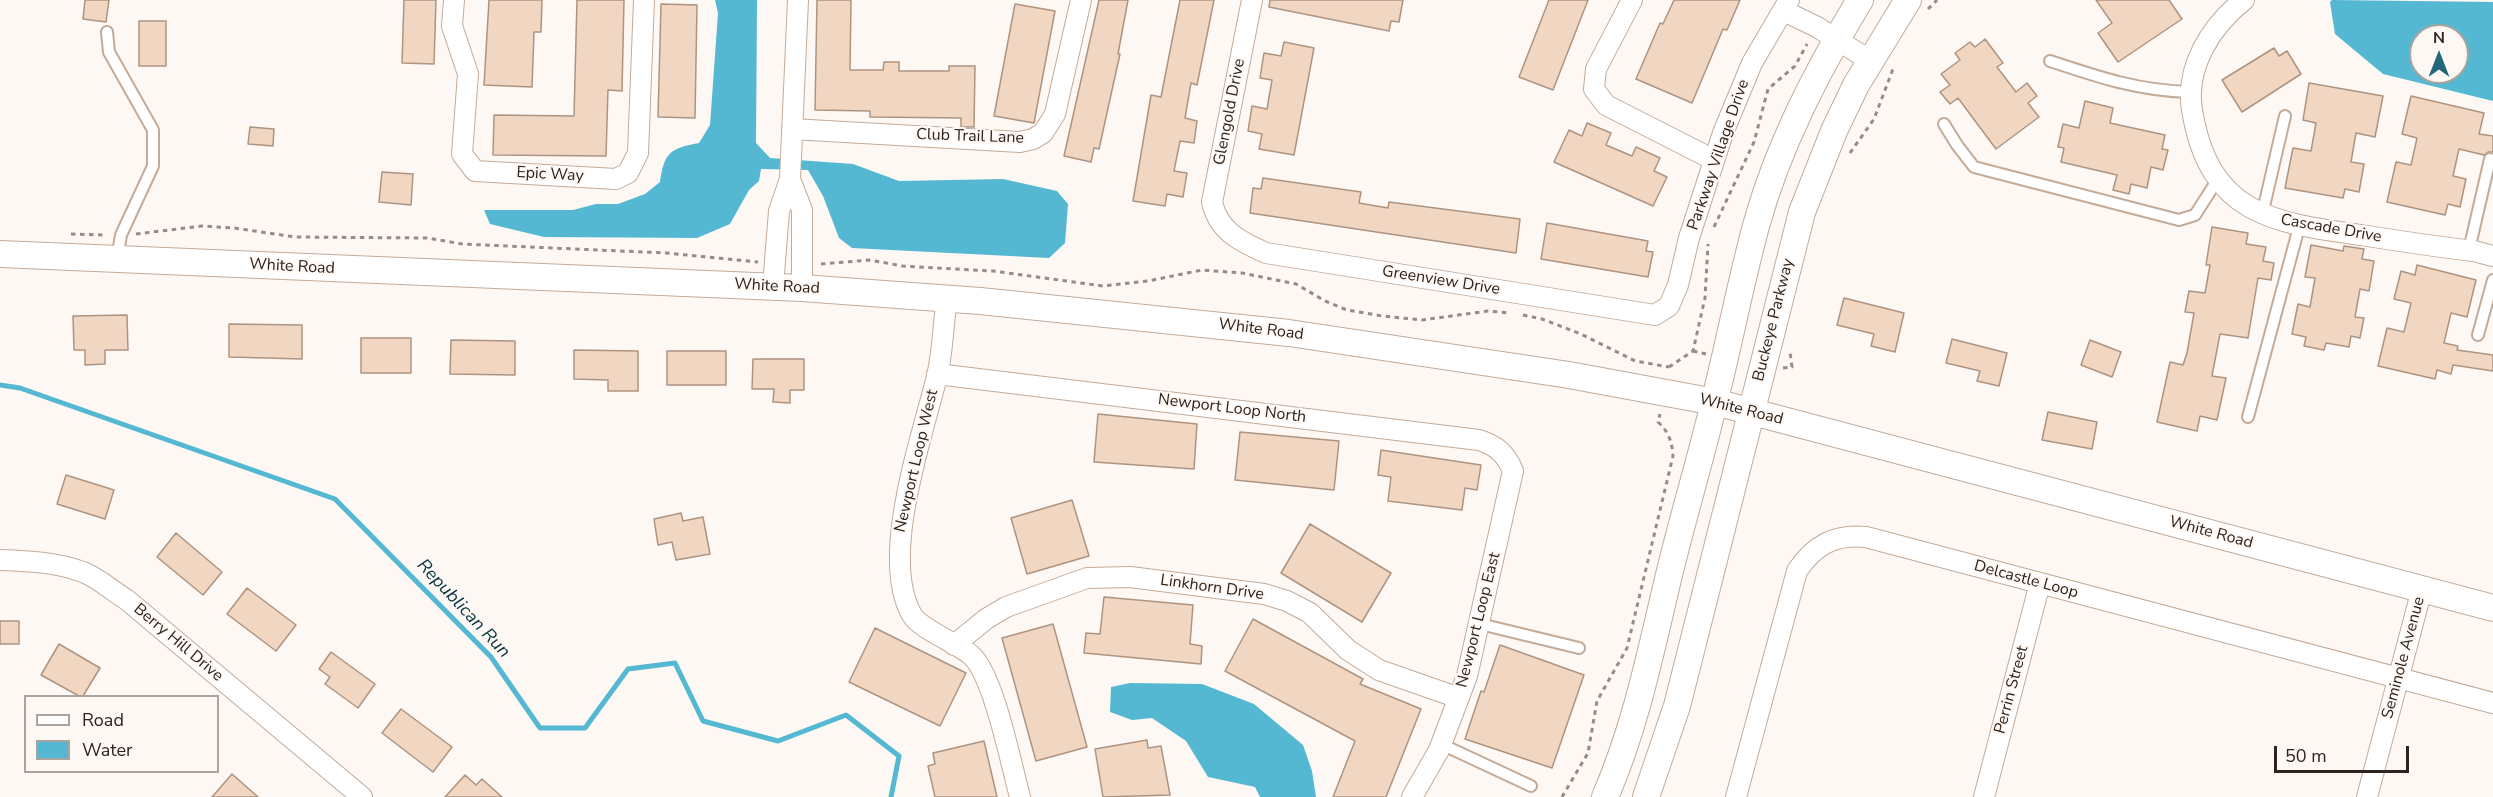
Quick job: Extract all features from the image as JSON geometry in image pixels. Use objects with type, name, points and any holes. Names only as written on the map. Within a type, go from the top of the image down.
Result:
[{"type":"street","name":"Epic Way","points":[[454,0],[452,26],[468,74],[462,154],[475,171],[616,179],[628,173],[638,153],[645,0]]},
{"type":"street","points":[[773,286],[778,211],[790,179],[798,0]]},
{"type":"street","name":"Club Trail Lane","points":[[792,129],[1020,142],[1033,139],[1051,124],[1055,114],[1081,0]]},
{"type":"street","name":"Glengold Drive","points":[[1220,222],[1214,214],[1212,202],[1252,0]]},
{"type":"street","points":[[1632,0],[1596,69],[1594,89],[1606,105],[1714,160]]},
{"type":"street","points":[[1605,797],[1625,746],[1640,693],[1715,402],[1756,225],[1774,171],[1827,33],[1860,0]]},
{"type":"street","name":"Buckeye Parkway","points":[[1646,797],[1677,706],[1802,212],[1834,131],[1869,60],[1908,0]]},
{"type":"street","name":"Cascade Drive","points":[[2244,0],[2222,7],[2197,63],[2190,93],[2201,147],[2218,179],[2242,204],[2262,215],[2299,227],[2469,250],[2493,256]]},
{"type":"street","name":"Parkway Village Drive","points":[[1669,306],[1678,285],[1689,238],[1714,160],[1752,63],[1786,5],[1869,60]]},
{"type":"street","points":[[790,179],[802,210],[802,288]]},
{"type":"street","name":"Greenview Drive","points":[[1220,222],[1238,240],[1266,253],[1655,315],[1669,306]]},
{"type":"street","name":"White Road","points":[[0,254],[773,286],[947,299],[1289,333],[1569,375],[1715,402],[2493,608]]},
{"type":"street","name":"Newport Loop West","points":[[947,299],[937,374],[900,531],[899,563],[903,591],[913,618],[972,656],[987,677],[1020,797]]},
{"type":"street","name":"Newport Loop North","points":[[937,374],[1479,440],[1492,444],[1503,453],[1513,471]]},
{"type":"street","name":"Newport Loop East","points":[[1412,797],[1441,744],[1467,676],[1513,471]]},
{"type":"street","name":"Delcastle Loop","points":[[1737,797],[1797,571],[1813,550],[1839,537],[1866,537],[2493,704]]},
{"type":"street","name":"Berry Hill Drive","points":[[0,560],[37,561],[60,565],[85,573],[127,600],[362,797]]},
{"type":"street","name":"Linkhorn Drive","points":[[954,645],[986,619],[1006,607],[1087,578],[1130,577],[1264,594],[1287,601],[1310,613],[1348,650],[1379,670],[1459,698]]},
{"type":"street","name":"Perrin Street","points":[[1984,797],[2040,583]]},
{"type":"street","name":"Seminole Avenue","points":[[2367,797],[2422,589]]},
{"type":"lane","points":[[107,32],[108,52],[153,130],[153,166],[122,235],[117,259]]},
{"type":"lane","points":[[2050,61],[2123,85],[2163,92],[2190,93]]},
{"type":"lane","points":[[2262,215],[2285,116]]},
{"type":"lane","points":[[1944,124],[1974,167],[2179,220],[2195,215],[2218,179]]},
{"type":"lane","points":[[2469,250],[2490,159]]},
{"type":"lane","points":[[2248,417],[2299,227]]},
{"type":"lane","points":[[2478,335],[2493,280]]},
{"type":"lane","points":[[1480,624],[1579,648]]},
{"type":"lane","points":[[1441,744],[1531,786]]},
{"type":"path","points":[[1713,228],[1754,142],[1768,89],[1795,66],[1827,33]]},
{"type":"path","points":[[1562,797],[1588,753],[1597,701],[1627,648],[1673,456],[1672,442],[1666,429],[1658,422],[1666,394],[1669,367],[1689,356],[1697,337],[1705,298],[1708,238]]},
{"type":"water","points":[[715,0],[757,0],[756,143],[770,158],[853,164],[899,181],[1003,179],[1057,191],[1068,204],[1065,243],[1049,258],[852,248],[839,238],[823,196],[808,170],[761,169],[759,181],[749,190],[730,224],[697,238],[544,237],[490,224],[484,210],[573,210],[596,204],[618,204],[645,194],[660,182],[666,158],[681,147],[699,143],[710,125],[718,13]]},
{"type":"water","points":[[2332,0],[2493,2],[2493,101],[2424,84],[2469,84],[2469,24],[2409,24],[2409,80],[2383,74],[2335,34],[2330,2]]},
{"type":"water","points":[[1130,683],[1202,684],[1254,704],[1303,745],[1312,771],[1316,797],[1260,797],[1255,787],[1208,777],[1186,741],[1152,718],[1132,720],[1110,712],[1111,687]]},
{"type":"building","points":[[85,0],[109,0],[106,22],[83,19]]},
{"type":"building","points":[[404,0],[436,0],[434,64],[402,63]]},
{"type":"building","points":[[489,0],[542,0],[541,32],[534,32],[532,87],[484,85]]},
{"type":"building","points":[[577,0],[624,0],[622,91],[608,90],[606,156],[493,155],[494,115],[574,116]]},
{"type":"building","points":[[817,0],[851,0],[850,70],[883,70],[884,62],[899,62],[899,71],[949,71],[949,66],[975,66],[974,127],[961,127],[961,118],[870,117],[870,111],[815,110]]},
{"type":"building","points":[[1099,0],[1128,0],[1118,54],[1120,54],[1099,149],[1094,148],[1091,162],[1064,156]]},
{"type":"building","points":[[1180,0],[1214,0],[1197,85],[1191,83],[1185,118],[1197,121],[1194,143],[1180,141],[1174,171],[1187,173],[1183,197],[1167,194],[1165,206],[1133,201],[1151,95],[1161,97]]},
{"type":"building","points":[[1270,0],[1403,0],[1399,22],[1391,21],[1389,31],[1269,7]]},
{"type":"building","points":[[1549,0],[1588,0],[1553,90],[1519,77]]},
{"type":"building","points":[[1674,0],[1740,0],[1727,30],[1723,29],[1692,103],[1636,79],[1660,23],[1663,24]]},
{"type":"building","points":[[2096,0],[2169,0],[2182,19],[2118,62],[2098,33],[2112,23]]},
{"type":"building","points":[[661,4],[697,5],[695,118],[658,117]]},
{"type":"building","points":[[1015,4],[1055,11],[1034,123],[994,116]]},
{"type":"building","points":[[139,21],[166,21],[166,66],[139,66]]},
{"type":"building","points":[[1985,39],[2003,63],[1997,67],[2016,92],[2027,83],[2037,96],[2028,103],[2039,117],[1996,149],[1958,98],[1950,104],[1940,92],[1950,85],[1941,74],[1960,60],[1955,53],[1970,42],[1975,47]]},
{"type":"building","points":[[1284,42],[1314,48],[1294,155],[1259,149],[1262,134],[1248,131],[1252,106],[1267,109],[1272,80],[1260,78],[1264,53],[1281,56]]},
{"type":"building","points":[[2274,48],[2279,56],[2287,51],[2301,74],[2242,112],[2222,80]]},
{"type":"building","points":[[2309,83],[2383,96],[2375,137],[2356,133],[2351,162],[2364,164],[2359,192],[2345,189],[2343,198],[2285,188],[2293,148],[2311,151],[2316,123],[2303,120]]},
{"type":"building","points":[[2411,96],[2484,113],[2479,134],[2493,136],[2493,152],[2484,155],[2459,149],[2453,176],[2466,179],[2460,207],[2448,204],[2445,215],[2387,202],[2396,162],[2411,165],[2417,138],[2402,134]]},
{"type":"building","points":[[2085,101],[2113,108],[2110,123],[2165,135],[2162,149],[2168,150],[2163,170],[2151,167],[2147,188],[2131,184],[2129,194],[2113,190],[2117,175],[2061,162],[2064,148],[2058,147],[2063,124],[2079,128]]},
{"type":"building","points":[[1587,123],[1611,133],[1606,145],[1632,156],[1636,147],[1660,158],[1654,171],[1667,177],[1653,206],[1554,162],[1569,130],[1582,136]]},
{"type":"building","points":[[250,127],[274,129],[273,146],[248,144]]},
{"type":"building","points":[[382,172],[413,174],[411,205],[379,202]]},
{"type":"building","points":[[1263,178],[1361,192],[1359,203],[1388,208],[1389,202],[1520,219],[1516,253],[1250,213],[1253,188],[1261,189]]},
{"type":"building","points":[[1547,223],[1648,241],[1646,251],[1653,252],[1648,277],[1541,259]]},
{"type":"building","points":[[2212,227],[2248,233],[2246,244],[2266,247],[2263,261],[2274,263],[2271,280],[2258,278],[2248,338],[2220,334],[2212,376],[2226,378],[2217,420],[2200,416],[2197,431],[2157,422],[2170,362],[2183,365],[2187,353],[2194,313],[2185,312],[2189,291],[2205,293],[2210,265],[2206,265]]},
{"type":"building","points":[[2311,245],[2343,251],[2344,246],[2364,249],[2362,259],[2374,261],[2369,291],[2360,289],[2355,317],[2364,318],[2360,338],[2351,336],[2349,347],[2326,343],[2324,350],[2304,346],[2306,337],[2292,334],[2298,304],[2310,307],[2315,278],[2305,277]]},
{"type":"building","points":[[2417,265],[2476,280],[2467,317],[2451,313],[2444,343],[2458,346],[2457,350],[2493,355],[2493,371],[2453,365],[2451,374],[2437,370],[2435,379],[2378,366],[2387,328],[2404,332],[2411,303],[2394,299],[2401,271],[2415,275]]},
{"type":"building","points":[[1844,298],[1904,313],[1895,352],[1871,346],[1874,334],[1837,325]]},
{"type":"building","points":[[127,315],[128,350],[105,350],[105,364],[85,365],[85,350],[74,350],[73,316]]},
{"type":"building","points":[[229,324],[302,325],[302,359],[229,357]]},
{"type":"building","points":[[361,338],[411,338],[411,373],[361,373]]},
{"type":"building","points":[[1952,339],[2007,353],[1999,386],[1977,381],[1980,371],[1946,363]]},
{"type":"building","points":[[451,340],[515,341],[515,375],[450,374]]},
{"type":"building","points":[[2090,340],[2121,352],[2112,377],[2081,365]]},
{"type":"building","points":[[574,350],[638,351],[638,391],[608,391],[608,380],[574,379]]},
{"type":"building","points":[[667,351],[726,351],[726,385],[667,385]]},
{"type":"building","points":[[753,359],[804,359],[804,390],[790,390],[790,403],[773,402],[774,389],[752,389]]},
{"type":"building","points":[[2048,412],[2097,422],[2092,449],[2042,440]]},
{"type":"building","points":[[1098,414],[1197,424],[1194,469],[1094,462]]},
{"type":"building","points":[[1240,432],[1339,441],[1334,490],[1235,480]]},
{"type":"building","points":[[1381,450],[1481,465],[1477,490],[1465,488],[1462,510],[1388,501],[1391,477],[1378,475]]},
{"type":"building","points":[[66,475],[114,490],[105,519],[57,504]]},
{"type":"building","points":[[1072,500],[1089,556],[1027,574],[1011,518]]},
{"type":"building","points":[[681,513],[683,521],[703,517],[710,554],[676,560],[672,542],[658,545],[654,519]]},
{"type":"building","points":[[1310,524],[1391,573],[1362,622],[1281,573]]},
{"type":"building","points":[[176,533],[222,572],[203,595],[157,557]]},
{"type":"building","points":[[247,588],[296,625],[276,651],[227,614]]},
{"type":"building","points":[[1104,597],[1193,605],[1190,644],[1202,646],[1201,664],[1084,653],[1086,633],[1100,634]]},
{"type":"building","points":[[1253,619],[1363,679],[1360,684],[1421,709],[1386,797],[1333,797],[1355,741],[1225,671]]},
{"type":"building","points":[[0,621],[19,621],[19,644],[0,644]]},
{"type":"building","points":[[1053,624],[1087,747],[1036,761],[1002,638]]},
{"type":"building","points":[[875,628],[966,673],[940,726],[849,682]]},
{"type":"building","points":[[59,644],[100,668],[84,695],[77,695],[41,675]]},
{"type":"building","points":[[1500,645],[1584,675],[1552,768],[1465,739]]},
{"type":"building","points":[[331,652],[375,684],[358,708],[325,684],[330,677],[319,669]]},
{"type":"building","points":[[401,709],[452,747],[433,772],[382,733]]},
{"type":"building","points":[[1147,740],[1148,748],[1161,746],[1170,795],[1103,797],[1095,749]]},
{"type":"building","points":[[984,741],[997,797],[935,797],[928,766],[935,764],[933,753]]},
{"type":"building","points":[[232,774],[258,797],[212,797]]},
{"type":"building","points":[[465,775],[476,785],[482,779],[502,797],[445,797]]},
{"type":"waterway","name":"Republican Run","points":[[0,385],[20,388],[335,499],[491,657],[540,728],[585,728],[628,669],[675,663],[703,721],[778,741],[846,715],[899,756],[891,797]]}]
